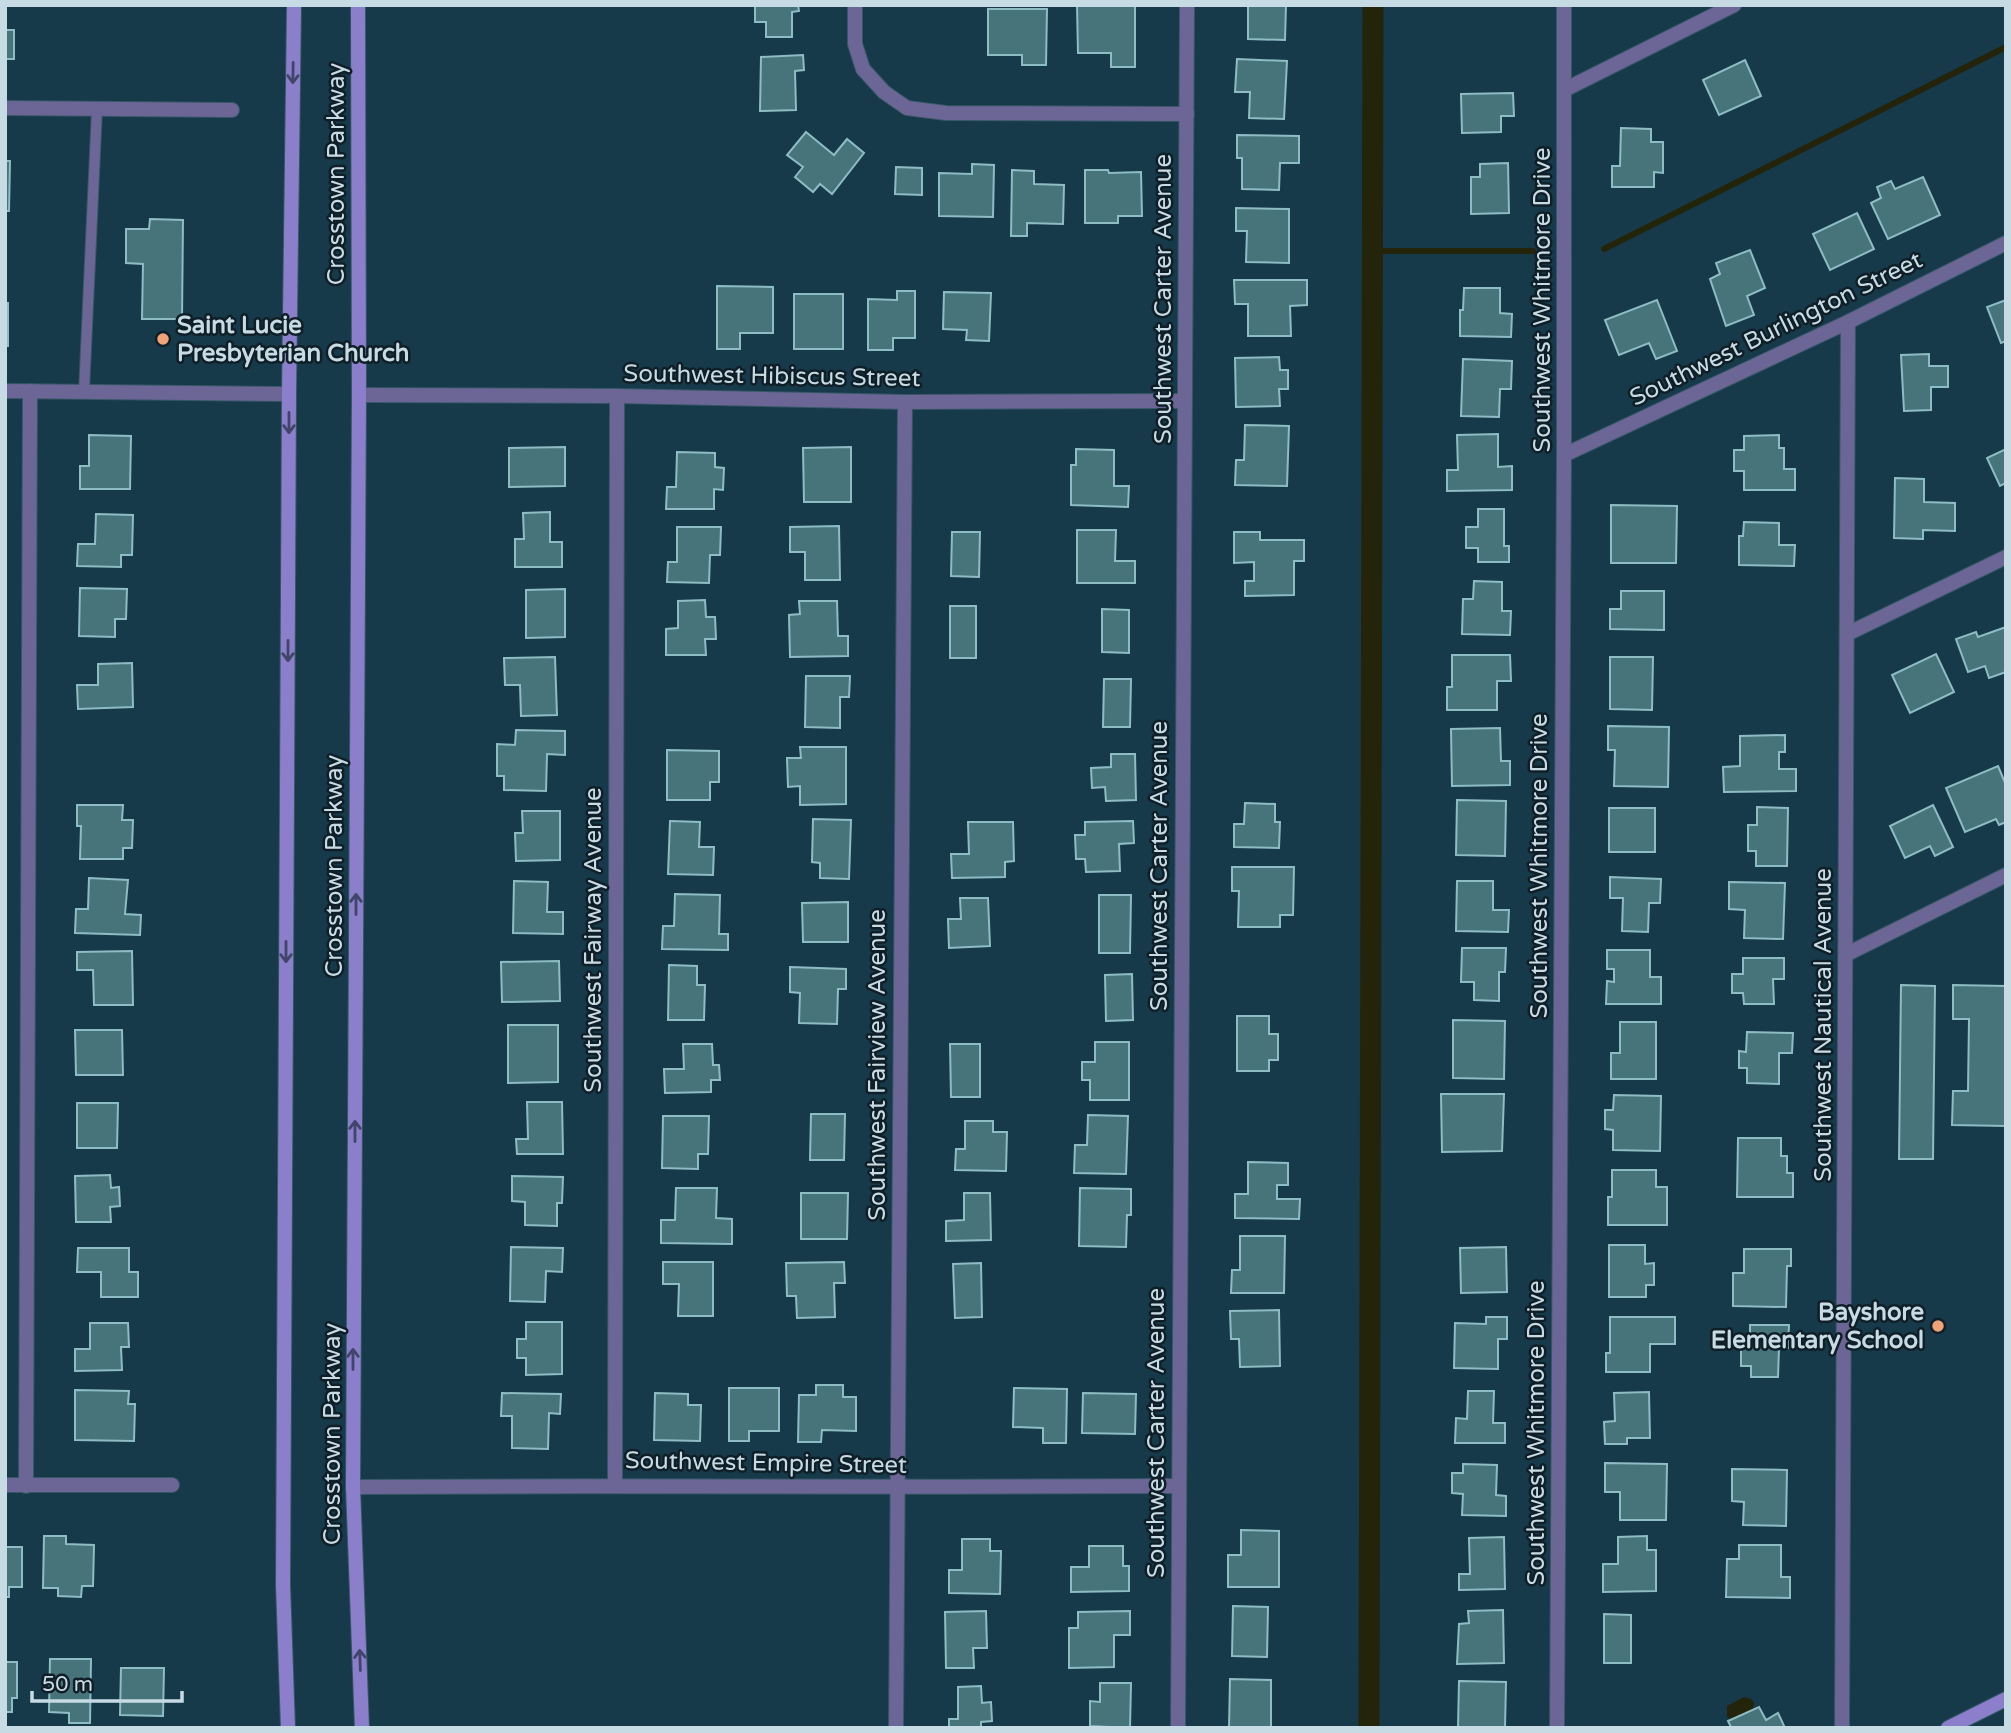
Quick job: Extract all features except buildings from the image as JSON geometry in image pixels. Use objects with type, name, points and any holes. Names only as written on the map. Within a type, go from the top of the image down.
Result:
[{"type":"main road","name":"Crosstown Parkway","points":[[288,1728],[283,1585],[289,394],[294,5]]},
{"type":"main road","name":"Crosstown Parkway","points":[[358,5],[359,395],[353,1487],[362,1728]]},
{"type":"main road","points":[[1948,1728],[2006,1699]]},
{"type":"street","points":[[855,5],[855,44],[863,69],[884,92],[907,108],[946,113],[1187,114]]},
{"type":"street","name":"Southwest Carter Avenue","points":[[1178,1728],[1187,5]]},
{"type":"street","name":"Southwest Whitmore Drive","points":[[1557,1728],[1564,5]]},
{"type":"street","points":[[1564,90],[1734,5]]},
{"type":"street","points":[[5,108],[232,110]]},
{"type":"street","name":"Southwest Burlington Street","points":[[1564,455],[1848,322],[2006,243]]},
{"type":"street","name":"Southwest Nautical Avenue","points":[[1842,1728],[1848,322]]},
{"type":"street","points":[[5,391],[289,394]]},
{"type":"street","points":[[26,1486],[30,391]]},
{"type":"street","name":"Southwest Hibiscus Street","points":[[359,395],[617,396],[905,402],[1185,401]]},
{"type":"street","name":"Southwest Fairway Avenue","points":[[615,1485],[617,396]]},
{"type":"street","name":"Southwest Fairview Avenue","points":[[896,1728],[905,402]]},
{"type":"street","points":[[1847,634],[2006,557]]},
{"type":"street","points":[[1847,954],[2006,875]]},
{"type":"street","points":[[5,1485],[172,1485]]},
{"type":"street","name":"Southwest Empire Street","points":[[353,1487],[1178,1486]]},
{"type":"lane","points":[[84,392],[97,109]]},
{"type":"shaded area","points":[[1744,1697],[1754,1703],[1753,1710],[1731,1719],[1727,1717],[1727,1706]]},
{"type":"waterway","points":[[1369,1728],[1373,5]]},
{"type":"waterway","points":[[1604,249],[2006,47]]},
{"type":"waterway","points":[[1372,251],[1533,251]]},
{"type":"place","name":"Saint Lucie Presbyterian Church","points":[[163,339]]},
{"type":"place","name":"Bayshore Elementary School","points":[[1938,1326]]}]
